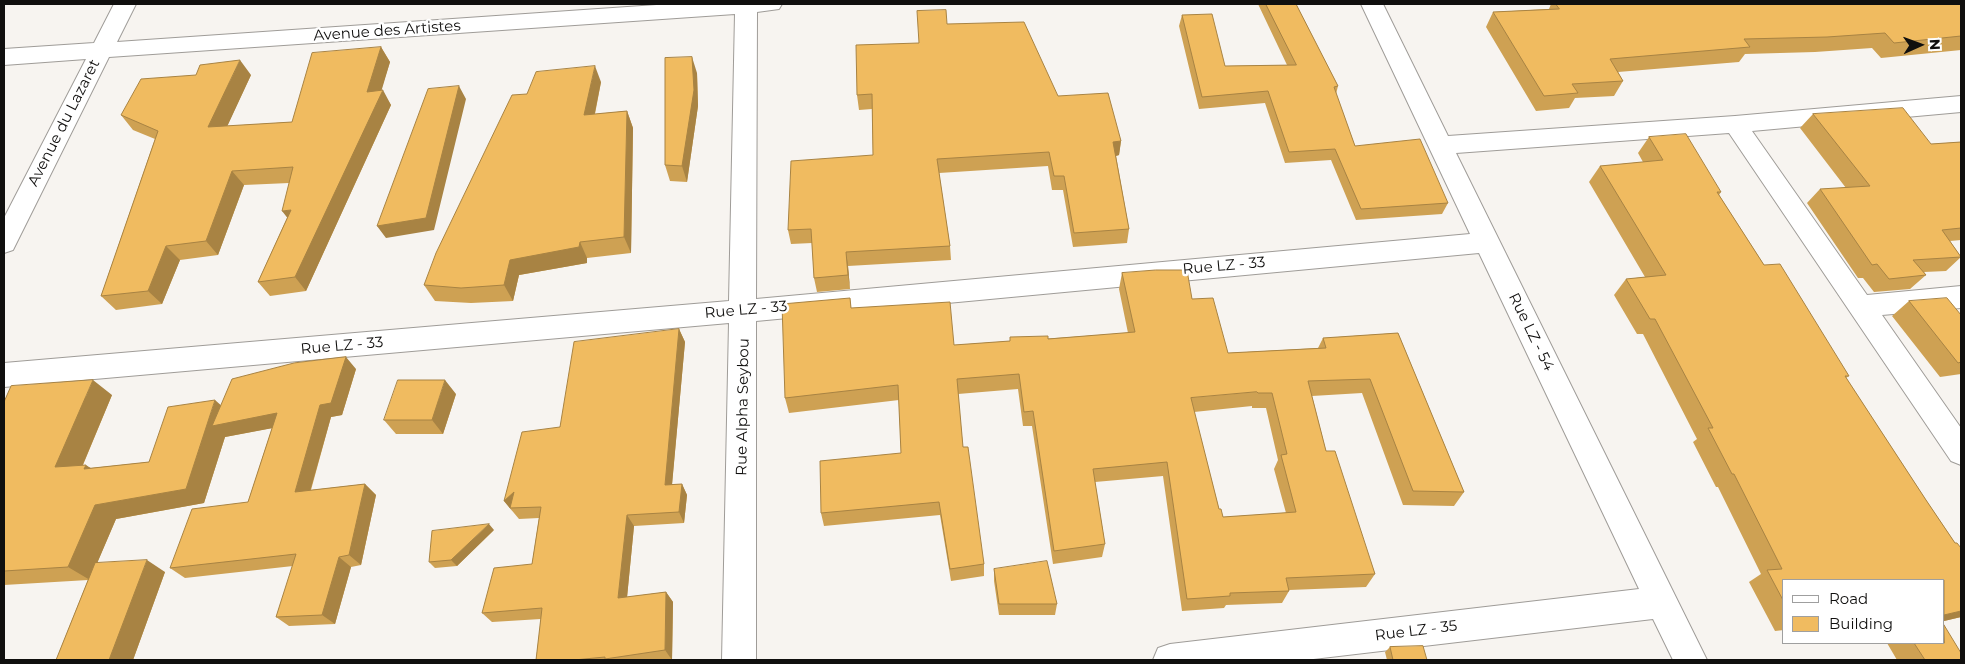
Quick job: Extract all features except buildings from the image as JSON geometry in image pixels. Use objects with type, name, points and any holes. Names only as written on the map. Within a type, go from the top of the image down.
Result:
[{"type":"street","name":"Avenue du Lazaret","points":[[4,243],[125,4]]},
{"type":"street","name":"Avenue des Artistes","points":[[4,57],[101,52],[754,4]]},
{"type":"street","name":"Rue Alpha Seybou","points":[[739,660],[744,311],[754,4]]},
{"type":"street","name":"Rue LZ - 54","points":[[1372,4],[1690,660]]},
{"type":"street","points":[[1440,145],[1735,124],[1961,104]]},
{"type":"street","points":[[1735,124],[1961,452]]},
{"type":"street","name":"Rue LZ - 33","points":[[4,375],[744,311],[1487,242]]},
{"type":"street","points":[[1861,306],[1961,297]]},
{"type":"street","name":"Rue LZ - 35","points":[[1170,660],[1662,602]]}]
